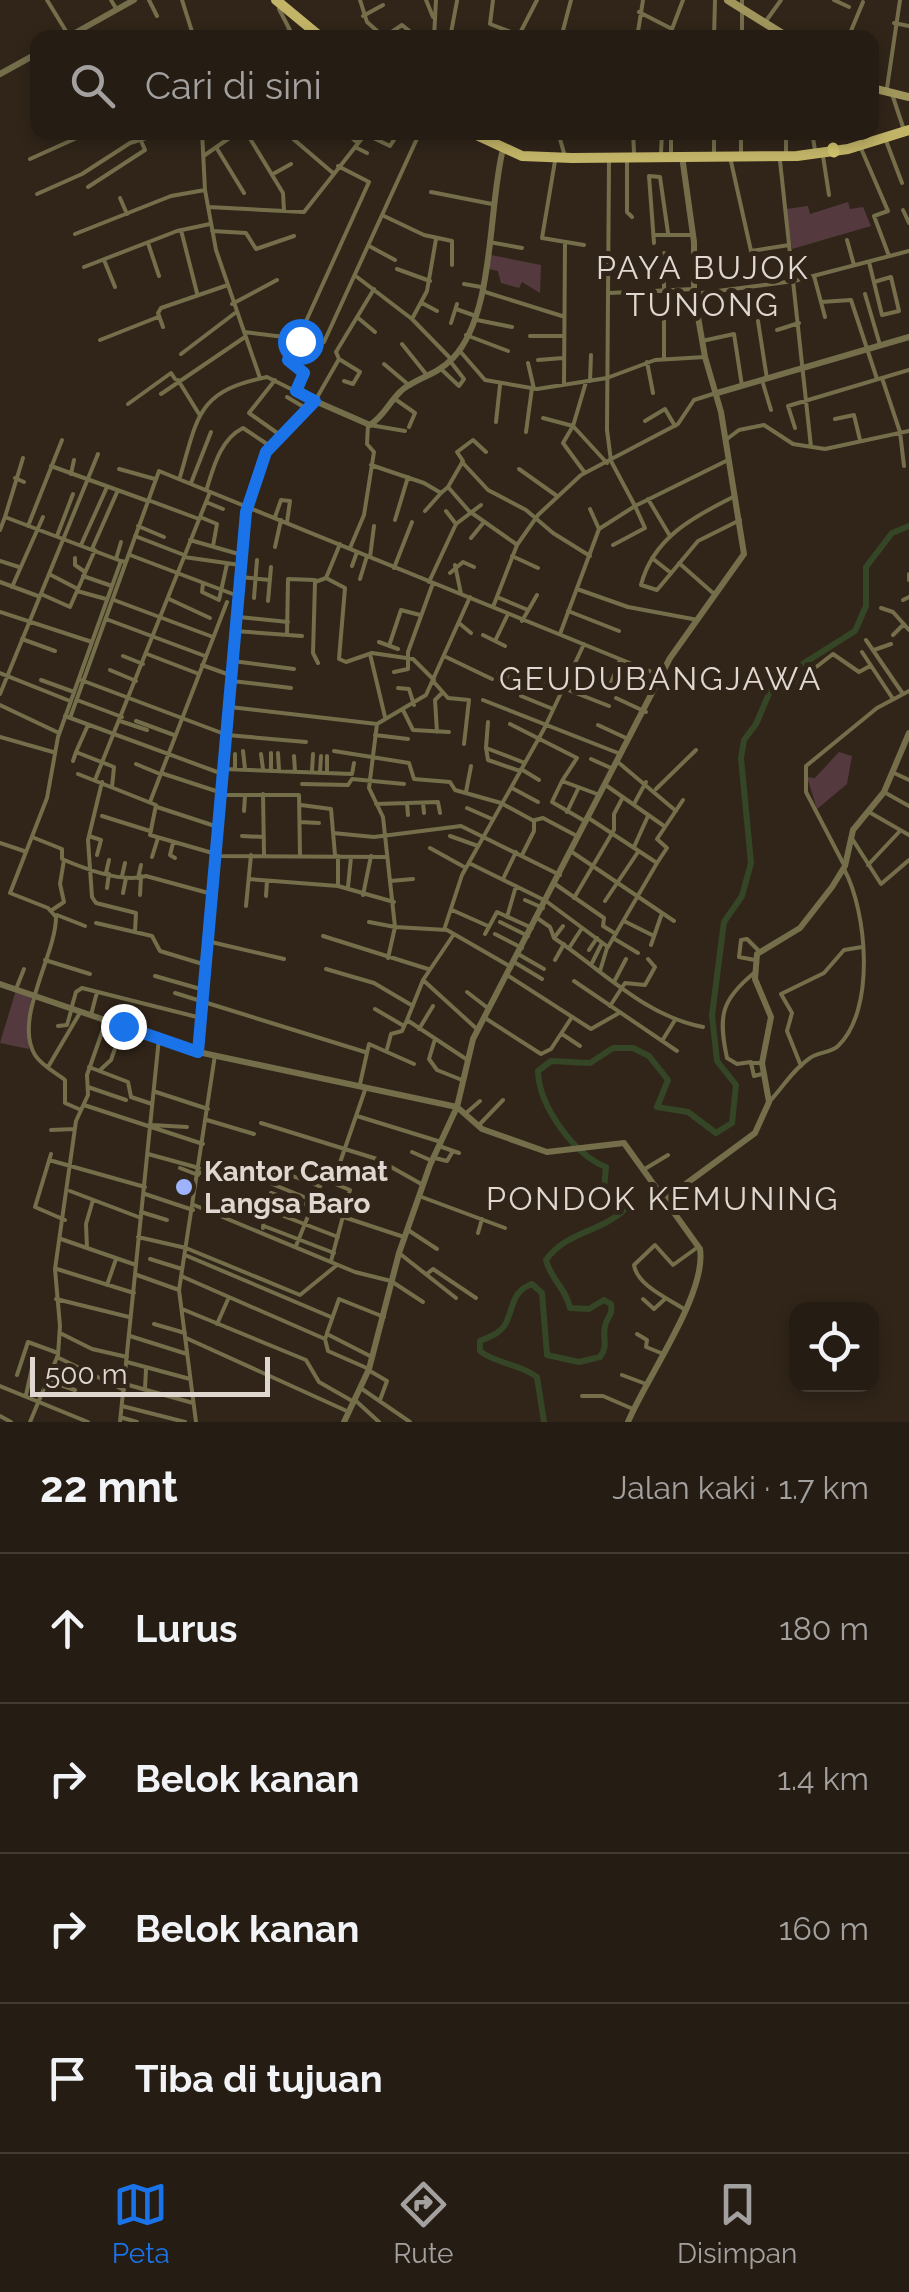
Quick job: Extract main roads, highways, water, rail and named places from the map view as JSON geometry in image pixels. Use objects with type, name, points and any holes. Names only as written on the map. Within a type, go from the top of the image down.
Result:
[{"type":"main road","points":[[728,0],[742,4],[777,30]]},
{"type":"main road","points":[[275,3],[304,30]]},
{"type":"main road","points":[[275,3],[311,30]]},
{"type":"main road","points":[[879,90],[909,94]]},
{"type":"main road","points":[[879,140],[907,127]]},
{"type":"main road","points":[[879,135],[907,127]]},
{"type":"main road","points":[[486,140],[526,157],[783,154],[826,151],[879,140]]},
{"type":"main road","points":[[498,140],[526,153],[557,155],[735,154]]},
{"type":"main road","points":[[826,151],[863,140]]},
{"type":"waterway","points":[[544,1422],[537,1377],[487,1356],[480,1351],[480,1341],[501,1329],[517,1295],[532,1284],[542,1293],[547,1355],[579,1362],[600,1357],[611,1304],[604,1300],[589,1309],[570,1308],[546,1260],[564,1243],[607,1222],[627,1207],[604,1189],[606,1167],[582,1152],[561,1128],[545,1100],[538,1071],[551,1061],[590,1063],[613,1048],[633,1048],[649,1056],[668,1080],[657,1107],[688,1112],[716,1133],[732,1123],[736,1085],[717,1061],[712,1015],[724,922],[742,896],[751,863],[741,758],[744,740],[756,724],[774,682],[855,631],[866,606],[866,567],[892,533],[909,526]]},
{"type":"place","name":"Kantor Camat Langsa Baro","points":[[184,1187]]},
{"type":"district","name":"PAYA BUJOK TUNONG","points":[[703,286]]},
{"type":"district","name":"GEUDUBANGJAWA","points":[[661,678]]},
{"type":"district","name":"PONDOK KEMUNING","points":[[663,1198]]}]
